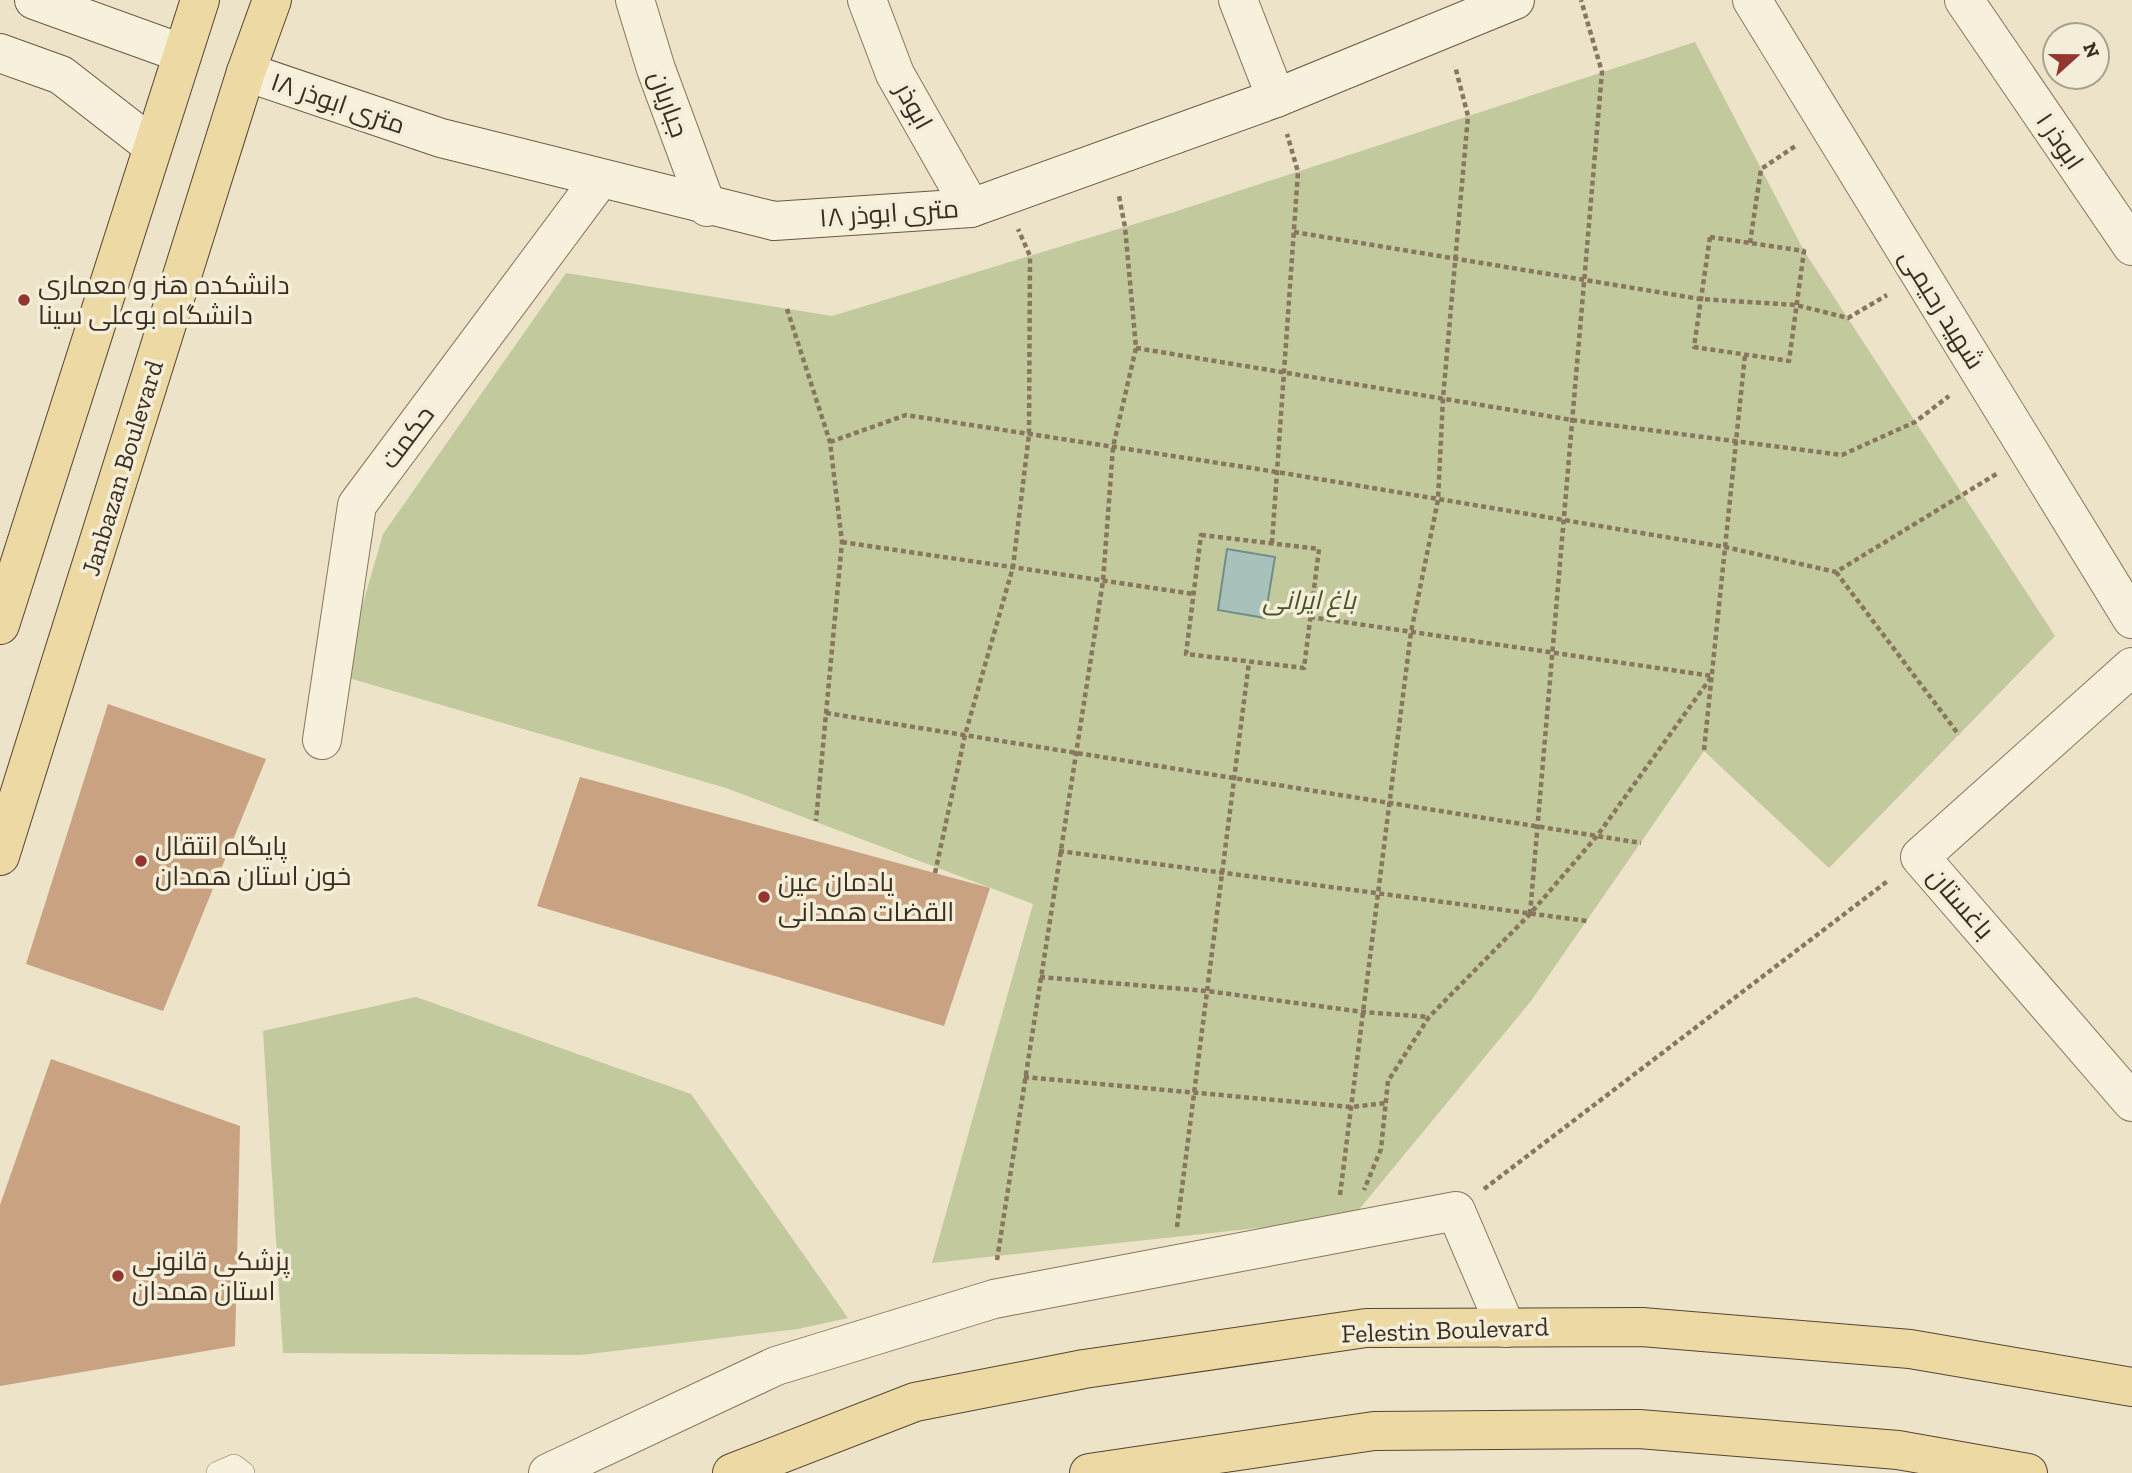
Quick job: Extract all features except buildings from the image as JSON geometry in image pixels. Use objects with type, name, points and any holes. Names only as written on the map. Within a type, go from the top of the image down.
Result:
[{"type":"main road","points":[[0,625],[151,145],[200,0]]},
{"type":"main road","name":"Janbazan Boulevard","points":[[0,856],[246,72],[272,0]]},
{"type":"main road","name":"Felestin Boulevard","points":[[732,1473],[915,1402],[1084,1369],[1366,1328],[1642,1327],[1910,1349],[2132,1387]]},
{"type":"main road","points":[[1098,1472],[1374,1431],[1639,1429],[1898,1451],[2028,1473]]},
{"type":"street","points":[[34,0],[181,53]]},
{"type":"street","name":"جباریان","points":[[635,0],[656,69],[708,206]]},
{"type":"street","name":"ابوذر","points":[[867,0],[895,74],[987,202]]},
{"type":"street","points":[[1238,0],[1276,98]]},
{"type":"street","name":"۱۸ متری ابوذر","points":[[246,72],[441,138],[774,221],[987,202],[1276,98],[1515,0]]},
{"type":"street","name":"شهید رحیمی","points":[[1752,0],[2132,619]]},
{"type":"street","name":"ابوذر ۱","points":[[1964,0],[2132,246]]},
{"type":"street","points":[[0,53],[61,75],[151,145]]},
{"type":"street","name":"حکمت","points":[[322,740],[357,505],[600,179]]},
{"type":"street","name":"باغستان","points":[[2132,667],[1920,856],[2132,1102]]},
{"type":"street","points":[[548,1473],[776,1366],[994,1299],[1173,1265],[1336,1227],[1456,1211],[1506,1328]]},
{"type":"lane","points":[[218,1473],[234,1466],[243,1473]]},
{"type":"path","points":[[1530,914],[1602,72],[1581,0]]},
{"type":"path","points":[[1336,1227],[1412,632],[1438,500],[1443,398],[1468,116],[1445,29]]},
{"type":"path","points":[[1272,544],[1298,172],[1276,98]]},
{"type":"path","points":[[1750,243],[1761,169],[1828,124]]},
{"type":"path","points":[[994,1299],[1024,1077],[1103,580],[1113,447],[1136,348],[1125,227],[1111,158]]},
{"type":"path","points":[[935,873],[965,735],[1013,567],[1029,434],[1030,256],[987,202]]},
{"type":"path","points":[[1294,232],[1700,299],[1796,305],[1848,318],[1921,275]]},
{"type":"path","points":[[1710,237],[1750,243],[1804,251],[1788,361],[1694,347],[1710,237]]},
{"type":"path","points":[[788,309],[830,442],[842,542],[816,821]]},
{"type":"path","points":[[1136,348],[1572,420],[1842,455],[1915,422],[1981,373]]},
{"type":"path","points":[[1704,750],[1745,355]]},
{"type":"path","points":[[830,442],[906,415],[1277,472],[1563,523],[1725,547],[1836,572],[1959,735]]},
{"type":"path","points":[[1836,572],[2030,453]]},
{"type":"path","points":[[1201,535],[1272,544],[1319,550],[1304,668],[1186,654],[1201,535]]},
{"type":"path","points":[[842,542],[1194,594]]},
{"type":"path","points":[[1310,617],[1712,677]]},
{"type":"path","points":[[1173,1265],[1249,662]]},
{"type":"path","points":[[1336,1227],[1352,1218],[1381,1149],[1388,1081],[1429,1017],[1530,914],[1597,836],[1712,677]]},
{"type":"path","points":[[826,713],[1640,843]]},
{"type":"path","points":[[1059,851],[1587,921]]},
{"type":"path","points":[[1456,1211],[1920,856]]},
{"type":"path","points":[[1040,977],[1207,991],[1363,1012],[1429,1017]]},
{"type":"path","points":[[1024,1077],[1351,1107],[1386,1103]]},
{"type":"green space","name":"باغ ایرانی","points":[[1695,42],[1804,251],[2055,636],[1829,868],[1704,751],[1531,1001],[1352,1218],[932,1263],[1033,904],[726,788],[342,676],[383,534],[566,273],[832,316],[1174,212]]},
{"type":"green space","points":[[416,997],[691,1094],[848,1318],[798,1329],[581,1355],[283,1353],[263,1031]]},
{"type":"water","points":[[1227,549],[1275,557],[1265,618],[1218,610]]},
{"type":"place","name":"دانشکده هنر و معماری دانشگاه بوعلی سینا","points":[[24,300]]},
{"type":"place","name":"پایگاه انتقال خون استان همدان","points":[[141,861]]},
{"type":"place","name":"یادمان عین القضات همدانی","points":[[764,897]]},
{"type":"place","name":"پزشکی قانونی استان همدان","points":[[118,1276]]}]
